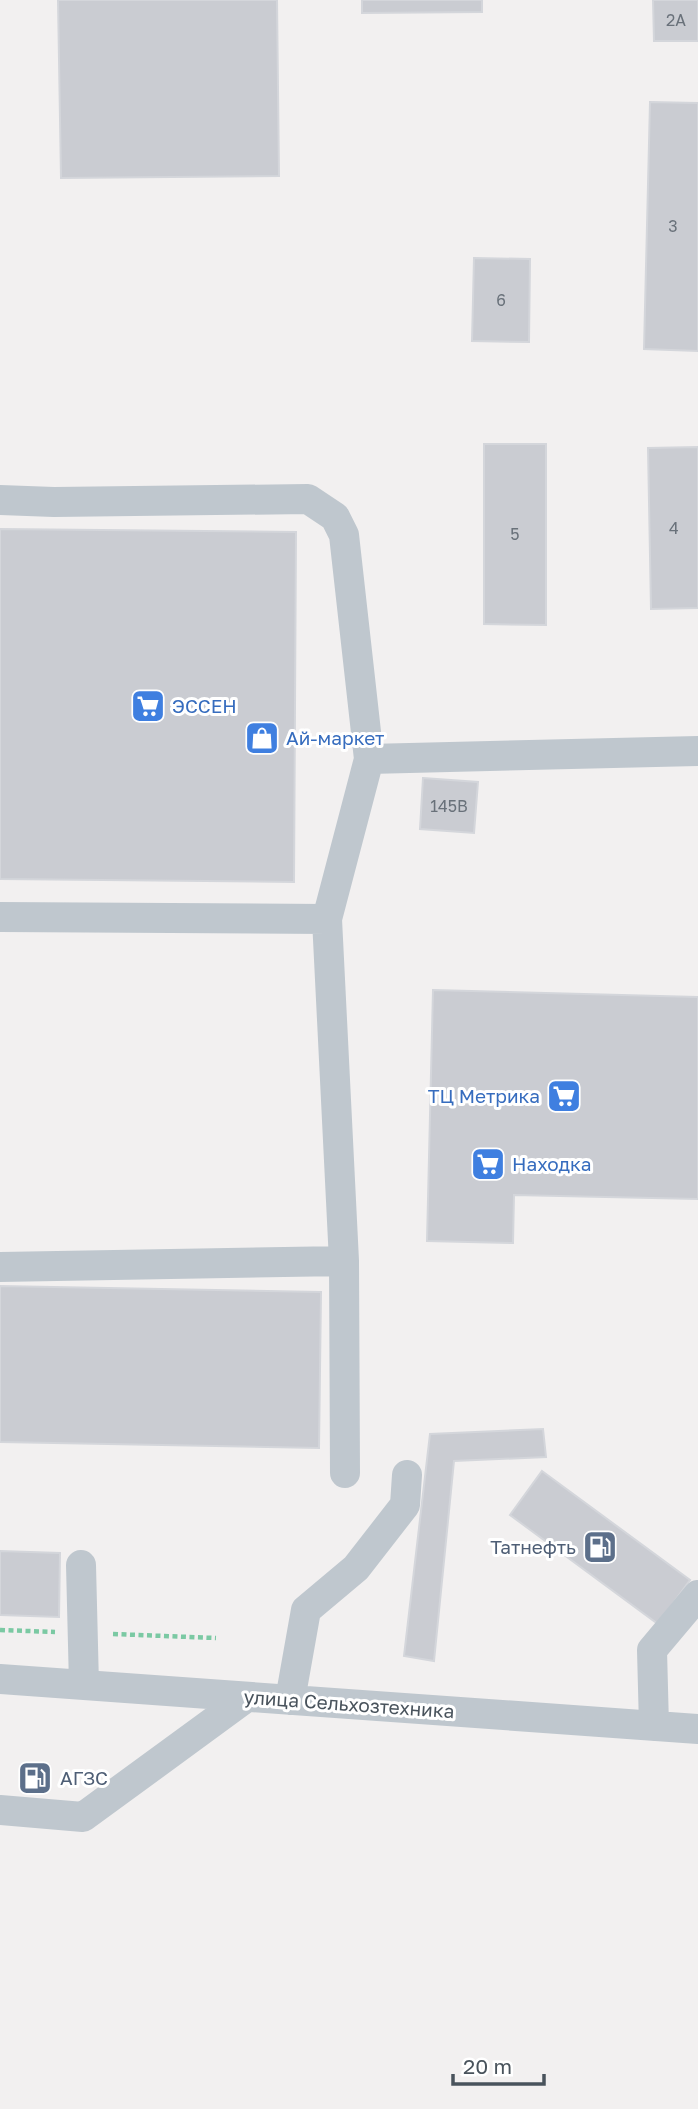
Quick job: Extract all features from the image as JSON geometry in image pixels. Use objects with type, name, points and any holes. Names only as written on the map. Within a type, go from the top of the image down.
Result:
[{"type":"street","points":[[0,500],[54,502],[308,499],[335,517],[344,535],[369,759],[327,919],[344,1261],[345,1473]]},
{"type":"street","points":[[369,759],[698,751]]},
{"type":"street","points":[[0,917],[327,919]]},
{"type":"street","points":[[0,1267],[344,1261]]},
{"type":"street","points":[[290,1700],[306,1610],[356,1568],[405,1505],[407,1475]]},
{"type":"street","points":[[80,1565],[83,1685]]},
{"type":"street","points":[[654,1726],[652,1650],[698,1595]]},
{"type":"street","name":"улица Сельхозтехника","points":[[0,1679],[698,1729]]},
{"type":"street","points":[[0,1810],[83,1817],[247,1697]]},
{"type":"building","points":[[58,0],[277,0],[279,176],[61,178]]},
{"type":"building","points":[[362,0],[482,0],[482,12],[362,13]]},
{"type":"building","points":[[653,0],[698,0],[698,41],[654,41]]},
{"type":"building","points":[[650,102],[698,103],[698,351],[644,349]]},
{"type":"building","points":[[474,258],[530,259],[529,342],[472,341]]},
{"type":"building","points":[[484,444],[546,444],[546,625],[484,624]]},
{"type":"building","points":[[698,447],[698,608],[651,609],[648,448]]},
{"type":"building","name":"ЭССЕН","points":[[0,529],[296,532],[294,882],[0,879]]},
{"type":"building","points":[[423,778],[478,782],[474,833],[420,829]]},
{"type":"building","name":"ТЦ Метрика","points":[[433,990],[698,997],[698,1199],[514,1195],[513,1243],[427,1241]]},
{"type":"building","points":[[0,1286],[321,1292],[319,1448],[0,1442]]},
{"type":"building","points":[[543,1429],[546,1457],[454,1461],[434,1661],[404,1656],[430,1434]]},
{"type":"building","name":"Татнефть","points":[[542,1471],[690,1580],[658,1624],[510,1515]]},
{"type":"building","points":[[0,1551],[60,1553],[59,1617],[0,1615]]},
{"type":"place","name":"ЭССЕН","points":[[148,706]]},
{"type":"place","name":"Ай-маркет","points":[[262,738]]},
{"type":"place","name":"ТЦ Метрика","points":[[564,1096]]},
{"type":"place","name":"Находка","points":[[488,1164]]},
{"type":"place","name":"Татнефть","points":[[600,1547]]},
{"type":"place","name":"АГЗС","points":[[35,1778]]}]
